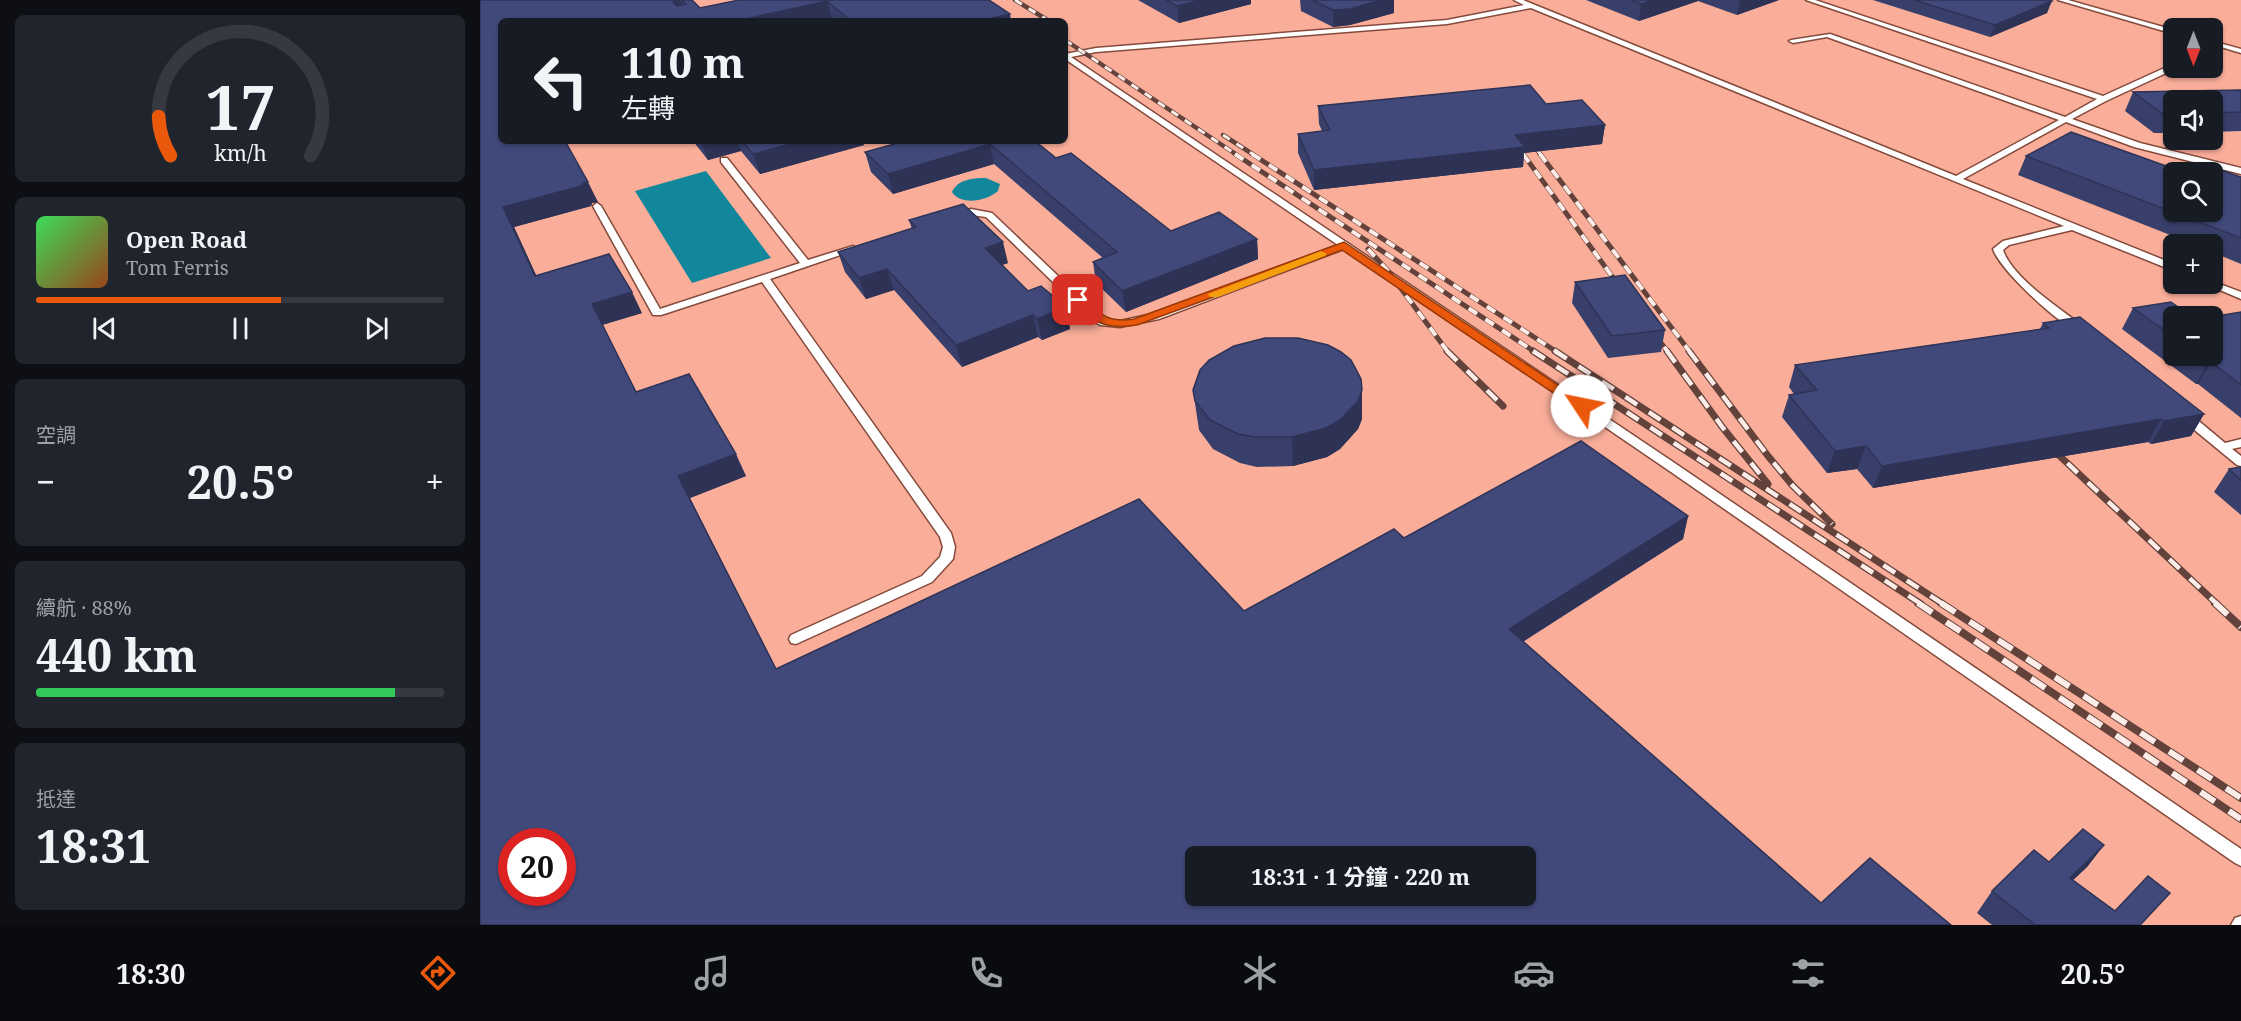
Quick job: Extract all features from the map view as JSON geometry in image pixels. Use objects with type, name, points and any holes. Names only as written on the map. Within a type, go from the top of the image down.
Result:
[{"type":"lane","points":[[1517,0],[2163,264]]},
{"type":"lane","points":[[1809,0],[2103,99]]},
{"type":"lane","points":[[2061,0],[2163,29]]},
{"type":"lane","points":[[1068,56],[1119,48],[1447,22],[1531,6]]},
{"type":"lane","points":[[1793,41],[1828,35],[2137,145],[2241,171]]},
{"type":"lane","points":[[2223,46],[2241,51]]},
{"type":"lane","points":[[1068,58],[1675,469],[2241,858]]},
{"type":"lane","points":[[1957,179],[2103,99],[2163,72]]},
{"type":"lane","points":[[724,160],[806,264]]},
{"type":"lane","points":[[597,206],[657,313],[861,246]]},
{"type":"lane","points":[[950,218],[971,213],[989,215],[1104,323],[1120,324],[1155,317],[1344,246]]},
{"type":"lane","points":[[2073,227],[2006,243],[1998,249],[1998,256],[2013,273],[2086,334]]},
{"type":"lane","points":[[764,278],[946,536],[948,547],[946,559],[927,579],[796,639]]},
{"type":"lane","points":[[2223,289],[2241,296]]},
{"type":"lane","points":[[2177,409],[2241,462]]},
{"type":"lane","points":[[2223,447],[2241,443]]},
{"type":"shaded area","points":[[480,0],[2241,0],[2241,925],[480,925]]},
{"type":"water","points":[[706,171],[771,258],[692,283],[635,191]]},
{"type":"water","points":[[986,178],[1000,184],[998,191],[987,197],[974,201],[961,199],[952,192],[962,182]]},
{"type":"building","points":[[480,0],[676,0],[673,2],[677,6],[686,4],[681,0],[692,0],[700,8],[739,0],[989,0],[1010,14],[992,18],[847,18],[827,1],[750,18],[498,18],[498,144],[567,144],[588,182],[581,186],[503,207],[535,276],[609,254],[632,292],[592,304],[636,392],[689,374],[736,454],[678,476],[776,669],[1139,499],[1244,611],[1394,529],[1404,538],[1581,441],[1688,516],[1509,629],[1821,903],[1870,858],[1951,925],[480,925]]},
{"type":"building","points":[[1166,0],[1202,0],[1177,6]]},
{"type":"building","points":[[1312,0],[1381,0],[1350,9],[1333,10]]},
{"type":"building","points":[[1631,0],[1653,0],[1641,4]]},
{"type":"building","points":[[1914,0],[2049,0],[2052,1],[1995,25]]},
{"type":"building","points":[[1530,85],[1546,104],[1582,100],[1605,125],[1515,135],[1525,147],[1314,170],[1298,134],[1330,130],[1318,106]]},
{"type":"building","points":[[2223,90],[2241,90],[2241,112],[2223,113]]},
{"type":"building","points":[[2163,91],[2163,114],[2133,92]]},
{"type":"building","points":[[2071,132],[2163,165],[2163,208],[2026,156]]},
{"type":"building","points":[[745,144],[791,144],[753,154]]},
{"type":"building","points":[[894,144],[990,144],[888,174],[865,152]]},
{"type":"building","points":[[990,144],[1039,144],[1056,158],[1071,153],[1171,231],[1219,212],[1257,239],[1122,291],[1093,262],[1117,252]]},
{"type":"building","points":[[2223,171],[2241,177],[2241,238],[2199,222],[2223,222]]},
{"type":"building","points":[[963,204],[1003,242],[985,248],[1028,291],[1041,286],[1066,307],[1037,319],[1033,315],[956,345],[887,269],[859,278],[838,252],[916,227],[909,220]]},
{"type":"building","points":[[1625,275],[1665,330],[1612,336],[1575,282]]},
{"type":"building","points":[[2171,302],[2177,306],[2163,306],[2163,329],[2133,308]]},
{"type":"building","points":[[2241,312],[2241,385],[2216,366],[2223,366],[2223,315]]},
{"type":"building","points":[[2080,317],[2204,414],[2164,421],[2161,419],[1882,466],[1866,446],[1835,451],[1789,395],[1817,390],[1795,365],[2049,328],[2043,323]]},
{"type":"building","points":[[1265,338],[1298,338],[1328,345],[1341,352],[1351,360],[1361,379],[1362,390],[1358,401],[1340,420],[1326,428],[1292,437],[1255,437],[1238,434],[1210,420],[1195,401],[1193,390],[1200,370],[1209,360],[1234,346]]},
{"type":"building","points":[[2241,467],[2241,480],[2229,469]]},
{"type":"building","points":[[2083,829],[2104,845],[2070,878],[2115,911],[2148,876],[2170,893],[2140,925],[2035,925],[1992,891],[2034,850],[2049,862]]},
{"type":"railway","points":[[1015,0],[1044,18]]},
{"type":"railway","points":[[1068,42],[1237,155]]},
{"type":"railway","points":[[1223,135],[1254,155]]},
{"type":"railway","points":[[1528,138],[1541,155]]},
{"type":"railway","points":[[1514,142],[1524,155]]},
{"type":"railway","points":[[1235,154],[1535,352]]},
{"type":"railway","points":[[1252,154],[1557,352]]},
{"type":"railway","points":[[1523,154],[1622,290]]},
{"type":"railway","points":[[1540,154],[1690,352]]},
{"type":"railway","points":[[1368,249],[1388,271],[1448,352]]},
{"type":"railway","points":[[1652,331],[1668,352]]},
{"type":"railway","points":[[1533,351],[1921,604]]},
{"type":"railway","points":[[1555,351],[1943,604]]},
{"type":"railway","points":[[1667,351],[1723,428],[1768,484]]},
{"type":"railway","points":[[1689,351],[1768,456],[1793,486],[1832,524]]},
{"type":"railway","points":[[1448,352],[1503,406]]},
{"type":"railway","points":[[2047,444],[2217,604]]},
{"type":"railway","points":[[1918,603],[2241,819]]},
{"type":"railway","points":[[1941,603],[2241,798]]},
{"type":"railway","points":[[2215,603],[2241,627]]},
{"type":"slow traffic","points":[[1214,294],[1321,254]]},
{"type":"route","points":[[1078,300],[1104,323],[1137,322],[1344,246],[1582,406]]}]
